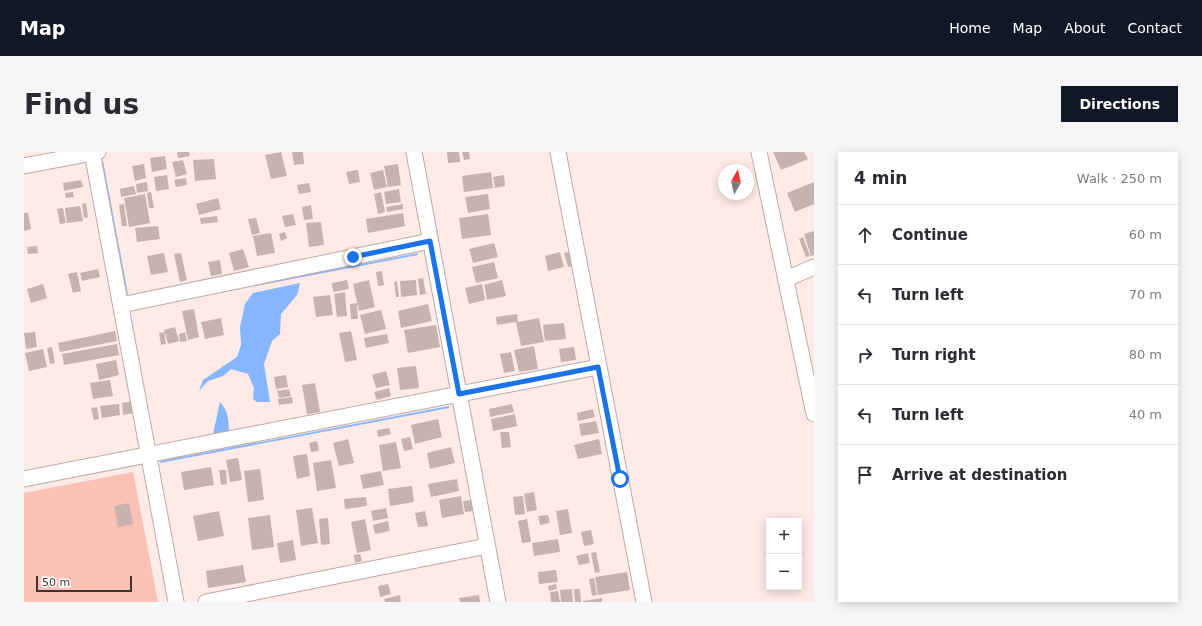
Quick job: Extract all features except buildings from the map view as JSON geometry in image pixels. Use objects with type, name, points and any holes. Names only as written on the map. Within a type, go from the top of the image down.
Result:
[{"type":"street","points":[[24,166],[94,152],[176,602]]},
{"type":"street","points":[[414,152],[498,602]]},
{"type":"street","points":[[558,152],[644,602]]},
{"type":"street","points":[[759,152],[814,414]]},
{"type":"street","points":[[121,305],[430,241]]},
{"type":"street","points":[[786,279],[814,267]]},
{"type":"street","points":[[24,479],[598,367]]},
{"type":"street","points":[[206,602],[487,546]]},
{"type":"shaded area","points":[[133,472],[158,602],[24,602],[24,493]]},
{"type":"water","points":[[103,161],[128,294],[102,162]]},
{"type":"water","points":[[418,253],[418,255],[134,309],[135,308]]},
{"type":"water","points":[[300,283],[297,295],[281,314],[280,334],[272,341],[264,364],[270,402],[257,402],[253,399],[254,388],[248,374],[231,369],[223,376],[208,381],[199,391],[203,380],[237,357],[241,345],[240,327],[245,304],[253,293]]},
{"type":"water","points":[[220,402],[225,408],[228,420],[229,431],[225,435],[213,434]]},
{"type":"water","points":[[449,406],[449,408],[160,463],[161,461]]},
{"type":"route","points":[[353,257],[430,241],[459,394],[598,367],[620,479]]}]
